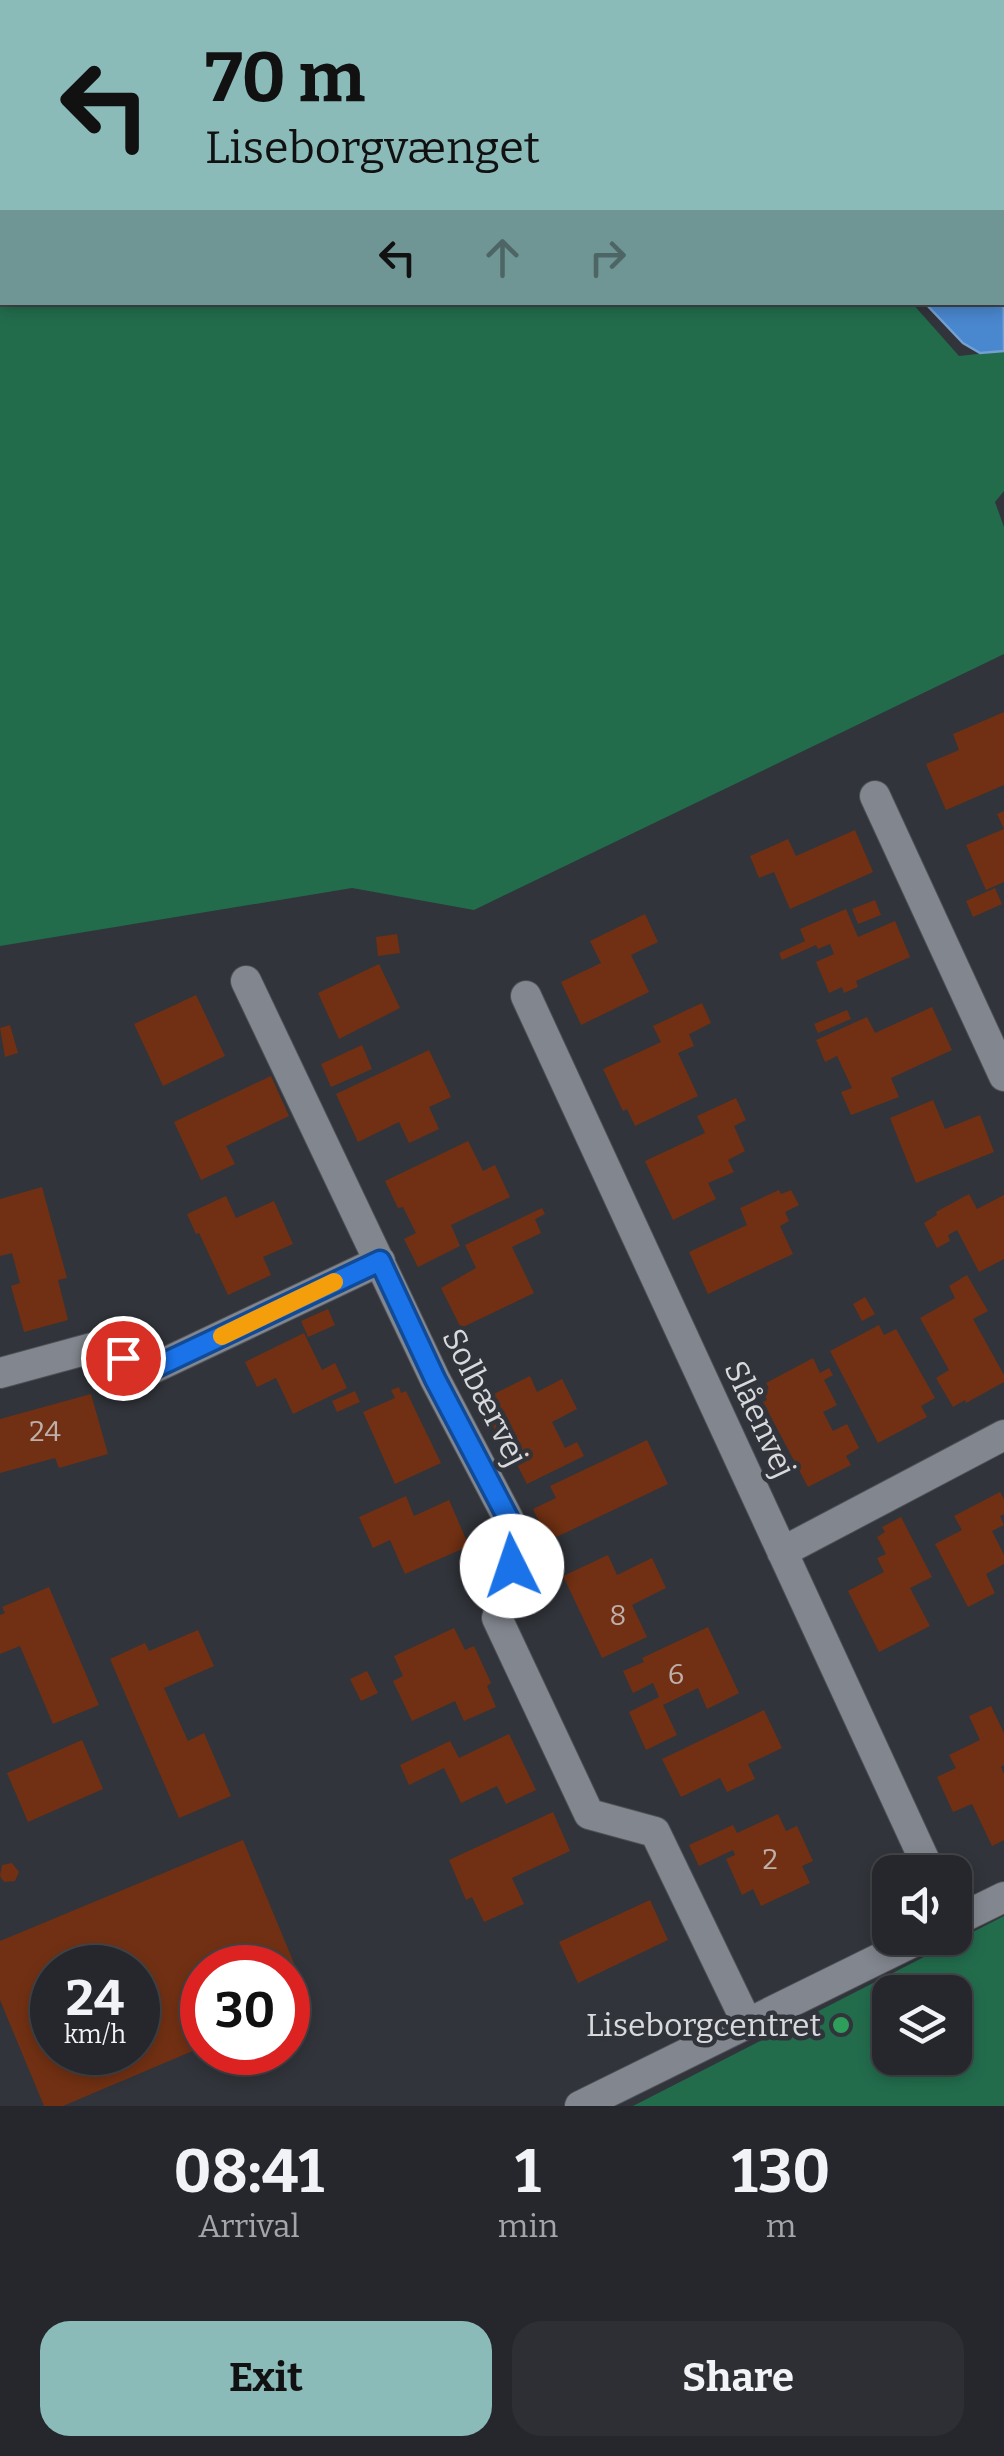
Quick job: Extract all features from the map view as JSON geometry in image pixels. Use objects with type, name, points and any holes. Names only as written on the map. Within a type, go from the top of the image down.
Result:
[{"type":"street","points":[[876,796],[1004,1076]]},
{"type":"street","name":"Solbærvej","points":[[246,982],[435,1379],[519,1539],[497,1618],[590,1814],[655,1832],[747,2023]]},
{"type":"street","name":"Slåenvej","points":[[526,996],[922,1855]]},
{"type":"street","points":[[0,1373],[92,1348],[154,1368],[380,1261]]},
{"type":"street","points":[[782,1552],[1004,1435]]},
{"type":"street","points":[[972,1913],[1004,1897]]},
{"type":"street","points":[[580,2106],[886,1955]]},
{"type":"green space","points":[[0,305],[914,305],[959,356],[1004,351],[1004,491],[995,502],[1004,527],[1004,654],[474,910],[352,888],[0,946]]},
{"type":"green space","name":"Liseborgcentret","points":[[1004,1916],[1004,2106],[633,2106],[872,1984],[872,2075],[972,2075],[972,1975],[889,1975],[928,1955],[972,1955],[972,1932]]},
{"type":"water","points":[[927,305],[1004,305],[1004,351],[980,353],[963,343]]},
{"type":"building","points":[[1004,712],[1004,785],[946,810],[926,764],[959,750],[953,734]]},
{"type":"building","points":[[1004,811],[1004,829],[997,814]]},
{"type":"building","points":[[1004,829],[1004,882],[986,890],[966,845]]},
{"type":"building","points":[[855,830],[873,872],[790,909],[774,872],[759,878],[750,856],[788,839],[796,856]]},
{"type":"building","points":[[995,888],[1002,904],[973,917],[966,901]]},
{"type":"building","points":[[875,900],[881,915],[858,924],[852,909]]},
{"type":"building","points":[[846,909],[858,937],[895,921],[910,957],[856,981],[858,987],[844,993],[842,987],[829,993],[816,962],[834,954],[830,944],[818,949],[816,945],[782,960],[779,953],[805,941],[800,929]]},
{"type":"building","points":[[645,914],[658,942],[631,955],[649,992],[581,1025],[561,982],[601,963],[590,941]]},
{"type":"building","points":[[397,934],[400,953],[378,956],[376,937]]},
{"type":"building","points":[[379,964],[400,1008],[339,1039],[318,993]]},
{"type":"building","points":[[196,995],[225,1056],[163,1086],[134,1024]]},
{"type":"building","points":[[702,1003],[711,1023],[689,1034],[694,1046],[678,1053],[698,1096],[635,1126],[627,1109],[623,1111],[603,1069],[661,1042],[653,1026]]},
{"type":"building","points":[[932,1007],[952,1050],[891,1078],[899,1097],[851,1115],[841,1092],[852,1088],[837,1056],[825,1062],[816,1040],[867,1017],[875,1033]]},
{"type":"building","points":[[847,1010],[851,1019],[818,1033],[814,1024]]},
{"type":"building","points":[[10,1025],[18,1053],[5,1057],[0,1028]]},
{"type":"building","points":[[362,1045],[372,1069],[331,1087],[321,1064]]},
{"type":"building","points":[[429,1050],[451,1097],[429,1107],[439,1129],[409,1143],[399,1122],[358,1142],[336,1094]]},
{"type":"building","points":[[271,1076],[289,1116],[226,1146],[235,1164],[201,1180],[174,1122]]},
{"type":"building","points":[[736,1098],[746,1120],[734,1126],[745,1151],[728,1160],[734,1172],[708,1183],[716,1199],[673,1220],[645,1161],[705,1133],[697,1116]]},
{"type":"building","points":[[933,1100],[945,1129],[980,1115],[994,1152],[916,1183],[890,1118]]},
{"type":"building","points":[[468,1141],[483,1171],[495,1165],[510,1197],[451,1225],[460,1246],[418,1267],[404,1239],[416,1233],[385,1181]]},
{"type":"building","points":[[42,1187],[67,1278],[58,1280],[68,1320],[24,1332],[11,1286],[20,1283],[12,1253],[0,1256],[0,1199]]},
{"type":"building","points":[[779,1190],[781,1194],[791,1190],[799,1205],[785,1212],[789,1221],[780,1226],[793,1254],[708,1294],[689,1252],[747,1225],[740,1208]]},
{"type":"building","points":[[969,1194],[977,1209],[1004,1195],[1004,1259],[979,1272],[957,1230],[948,1235],[950,1241],[937,1248],[924,1223]]},
{"type":"building","points":[[226,1196],[236,1218],[274,1201],[293,1244],[263,1257],[271,1275],[228,1295],[187,1214]]},
{"type":"building","points":[[542,1208],[545,1214],[535,1219],[541,1233],[512,1247],[534,1293],[461,1328],[441,1288],[476,1268],[465,1245]]},
{"type":"building","points":[[967,1275],[988,1311],[973,1319],[1004,1375],[1004,1382],[953,1407],[936,1378],[949,1370],[920,1318],[955,1298],[949,1286]]},
{"type":"building","points":[[865,1297],[875,1314],[862,1321],[853,1304]]},
{"type":"building","points":[[328,1309],[335,1325],[308,1337],[301,1321]]},
{"type":"building","points":[[879,1325],[884,1335],[896,1329],[935,1398],[921,1406],[927,1417],[878,1443],[830,1351]]},
{"type":"building","points":[[304,1333],[322,1370],[335,1363],[347,1388],[293,1414],[276,1378],[257,1387],[245,1362]]},
{"type":"building","points":[[813,1358],[820,1373],[829,1368],[833,1375],[824,1380],[837,1405],[823,1412],[833,1431],[847,1424],[859,1448],[846,1456],[851,1465],[808,1487],[763,1402],[767,1400],[763,1392],[769,1388],[766,1383]]},
{"type":"building","points":[[530,1376],[537,1392],[562,1379],[577,1409],[552,1422],[565,1448],[577,1442],[584,1456],[527,1484],[488,1416],[493,1413],[486,1398]]},
{"type":"building","points":[[399,1387],[401,1393],[406,1391],[441,1463],[395,1484],[363,1412],[395,1398],[391,1390]]},
{"type":"building","points":[[355,1391],[360,1402],[337,1412],[332,1401]]},
{"type":"building","points":[[91,1394],[108,1454],[59,1468],[55,1458],[0,1473],[0,1419]]},
{"type":"building","points":[[647,1440],[668,1484],[548,1541],[533,1509],[556,1498],[550,1486]]},
{"type":"building","points":[[1000,1492],[1004,1499],[1004,1514],[1000,1516],[1004,1525],[992,1531],[1004,1555],[1004,1564],[986,1574],[995,1593],[968,1607],[935,1544],[962,1530],[954,1516]]},
{"type":"building","points":[[406,1496],[414,1516],[449,1500],[469,1546],[405,1574],[390,1540],[373,1548],[359,1517]]},
{"type":"building","points":[[901,1517],[932,1577],[910,1588],[930,1626],[879,1652],[848,1591],[884,1572],[877,1558],[886,1554],[877,1537],[885,1532],[882,1527]]},
{"type":"building","points":[[608,1555],[617,1575],[652,1558],[666,1588],[632,1605],[647,1637],[602,1658],[563,1576]]},
{"type":"building","points":[[49,1587],[99,1705],[53,1724],[20,1646],[0,1654],[0,1615],[5,1613],[2,1607]]},
{"type":"building","points":[[708,1627],[739,1693],[707,1709],[698,1688],[663,1705],[677,1735],[646,1750],[629,1712],[659,1697],[653,1683],[633,1693],[623,1671]]},
{"type":"building","points":[[454,1628],[465,1650],[474,1646],[491,1683],[487,1686],[496,1707],[464,1721],[455,1701],[412,1721],[393,1681],[403,1676],[394,1656]]},
{"type":"building","points":[[198,1630],[214,1666],[164,1688],[188,1741],[204,1733],[231,1796],[179,1818],[110,1659],[145,1643],[149,1651]]},
{"type":"building","points":[[367,1671],[378,1693],[361,1701],[350,1679]]},
{"type":"building","points":[[991,1706],[1004,1733],[1004,1840],[992,1846],[972,1804],[953,1812],[937,1777],[956,1768],[949,1755],[980,1740],[969,1716]]},
{"type":"building","points":[[764,1710],[782,1748],[748,1764],[755,1779],[727,1792],[720,1778],[681,1797],[662,1759]]},
{"type":"building","points":[[509,1734],[536,1790],[506,1804],[497,1786],[461,1803],[444,1768],[409,1785],[400,1765],[450,1741],[459,1758]]},
{"type":"building","points":[[82,1740],[103,1789],[28,1822],[7,1773]]},
{"type":"building","points":[[553,1812],[570,1851],[512,1878],[524,1904],[484,1922],[472,1897],[466,1900],[449,1860]]},
{"type":"building","points":[[778,1814],[786,1831],[797,1826],[813,1861],[802,1866],[810,1883],[761,1906],[753,1889],[742,1895],[726,1859],[735,1855],[733,1850],[699,1866],[689,1845],[733,1825],[737,1833]]},
{"type":"building","points":[[243,1840],[286,1945],[180,1945],[180,2056],[160,2065],[160,1945],[30,1945],[30,2072],[0,2000],[0,1941]]},
{"type":"building","points":[[12,1863],[19,1872],[15,1881],[4,1882],[0,1876],[2,1865]]},
{"type":"building","points":[[650,1900],[668,1940],[578,1983],[559,1942]]},
{"type":"building","points":[[31,2075],[136,2075],[63,2106],[44,2106]]},
{"type":"slow traffic","points":[[222,1336],[334,1282]]},
{"type":"place","name":"Liseborgcentret","points":[[841,2025]]},
{"type":"route","points":[[123,1358],[154,1368],[380,1261],[435,1379],[519,1539],[512,1566]]}]
